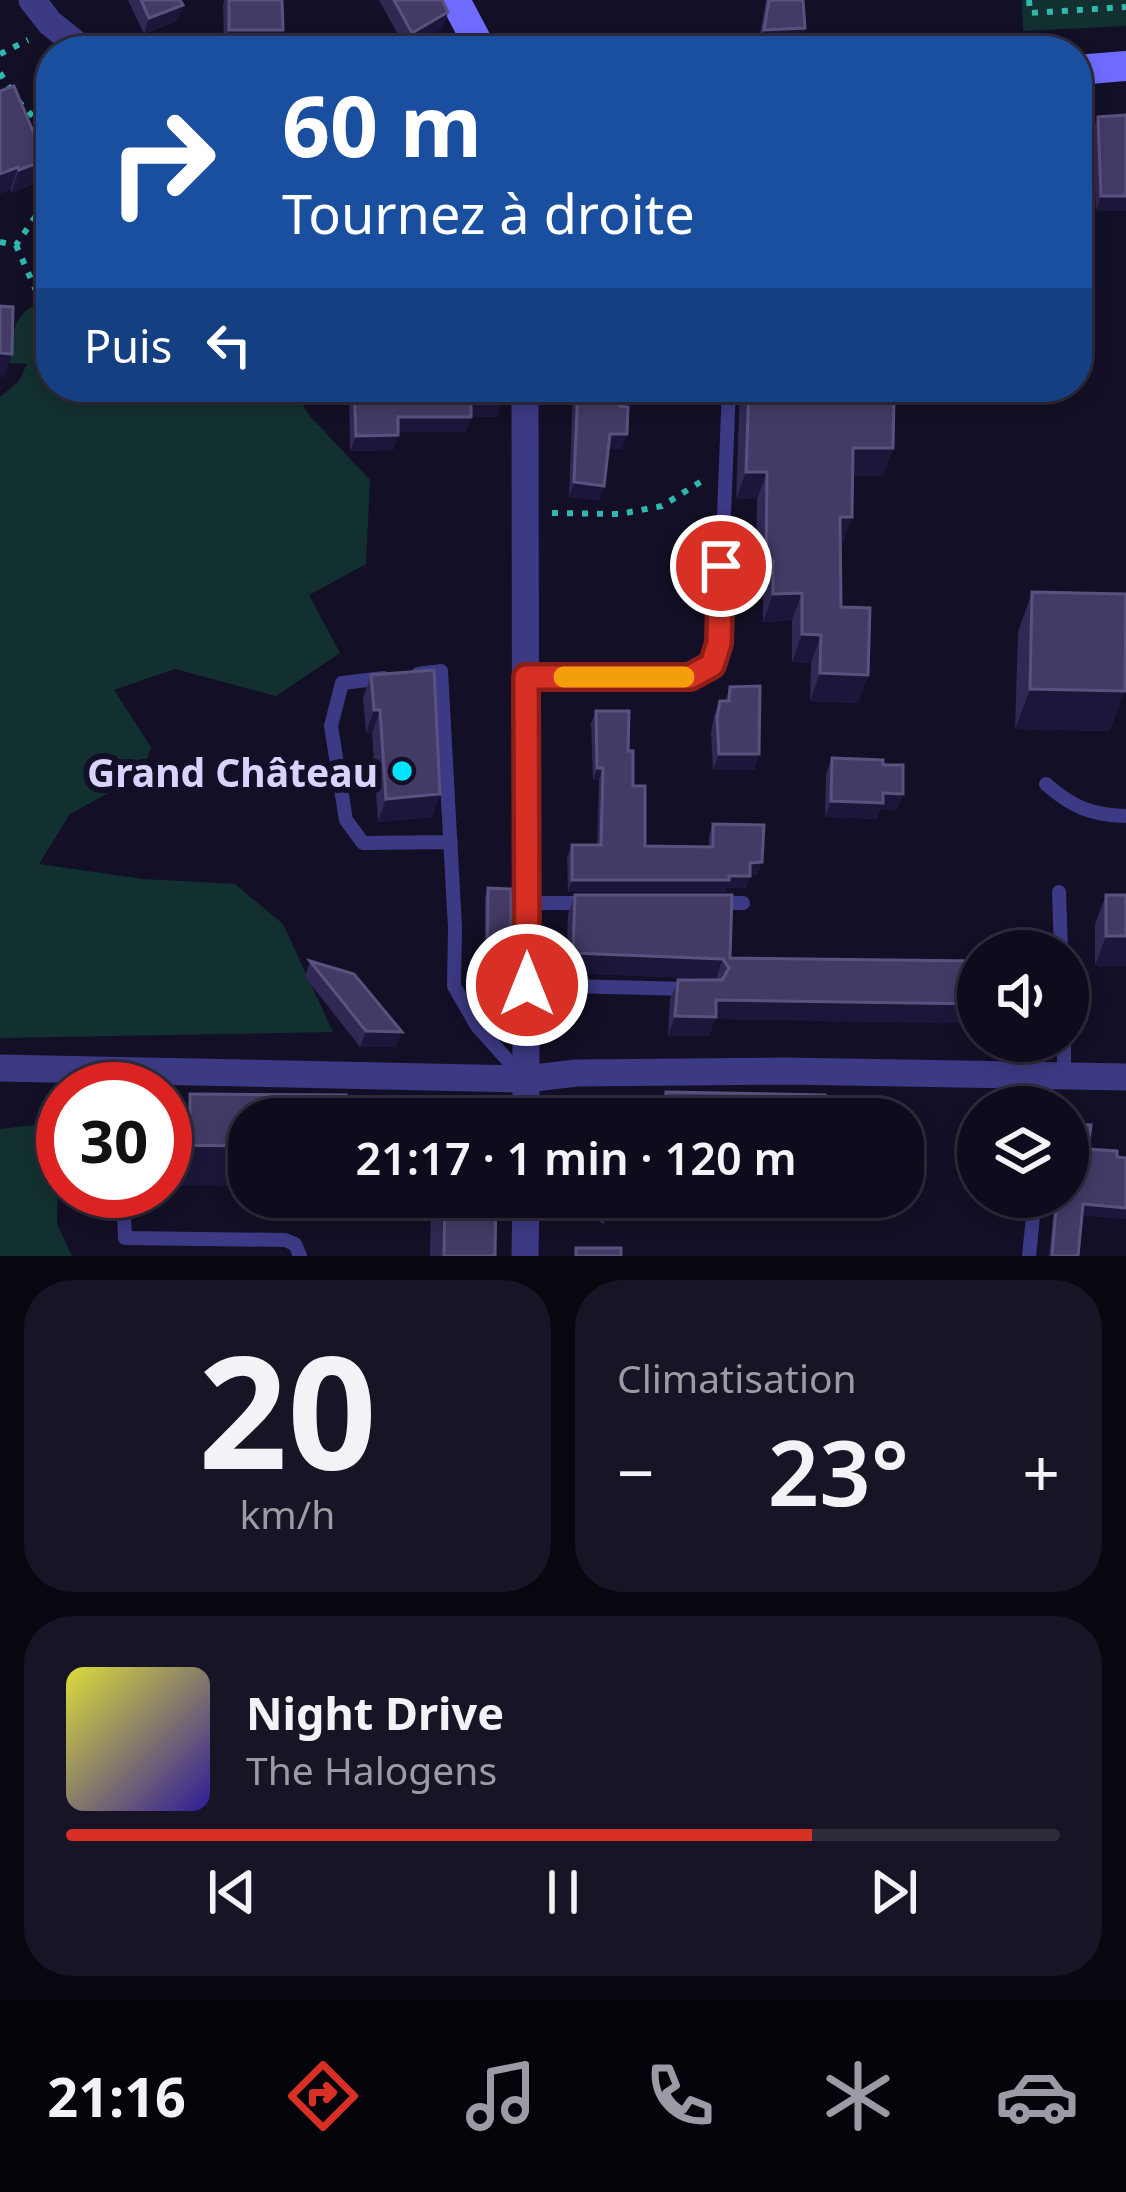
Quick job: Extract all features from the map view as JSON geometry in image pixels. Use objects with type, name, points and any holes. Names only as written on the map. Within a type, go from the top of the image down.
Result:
[{"type":"main road","points":[[455,0],[474,36]]},
{"type":"main road","points":[[1092,69],[1126,67]]},
{"type":"street","points":[[32,0],[67,36]]},
{"type":"street","points":[[525,402],[525,1098]]},
{"type":"street","points":[[0,1068],[36,1072]]},
{"type":"street","points":[[192,1080],[525,1079],[577,1073],[786,1070],[1126,1077]]},
{"type":"street","points":[[525,1256],[526,1218]]},
{"type":"lane","points":[[526,677],[690,677],[712,665],[719,643],[727,402]]},
{"type":"lane","points":[[451,842],[363,843],[346,820],[331,726],[342,683],[441,671],[451,842],[454,986],[477,1026],[525,1079]]},
{"type":"lane","points":[[1046,784],[1069,805],[1096,815],[1126,816]]},
{"type":"lane","points":[[1059,892],[1060,930]]},
{"type":"lane","points":[[526,903],[613,903]]},
{"type":"lane","points":[[700,903],[743,903]]},
{"type":"lane","points":[[527,985],[711,989]]},
{"type":"lane","points":[[1052,1086],[1059,1062]]},
{"type":"lane","points":[[124,1218],[124,1238],[285,1240],[295,1244],[300,1256]]},
{"type":"lane","points":[[1029,1256],[1033,1218]]},
{"type":"path","points":[[1030,0],[1030,13],[1126,7]]},
{"type":"path","points":[[0,73],[36,120]]},
{"type":"path","points":[[16,245],[36,216]]},
{"type":"path","points":[[0,242],[16,245]]},
{"type":"path","points":[[16,245],[36,290]]},
{"type":"path","points":[[525,509],[620,514],[662,506],[725,464]]},
{"type":"green space","points":[[1022,0],[1126,0],[1126,26],[1023,31]]},
{"type":"green space","points":[[36,305],[36,402],[301,402],[370,480],[366,564],[309,595],[340,653],[276,696],[175,669],[114,690],[151,747],[141,775],[70,814],[39,864],[143,879],[235,884],[283,924],[333,1032],[0,1038],[0,397],[19,381],[27,364],[10,363],[12,338]]},
{"type":"green space","points":[[36,1125],[36,1218],[57,1218],[72,1256],[0,1256],[0,1129]]},
{"type":"building","points":[[141,0],[180,0],[183,5],[149,18]]},
{"type":"building","points":[[229,0],[282,0],[283,30],[229,30]]},
{"type":"building","points":[[394,0],[442,0],[448,12],[412,33]]},
{"type":"building","points":[[769,0],[803,0],[805,28],[764,30]]},
{"type":"building","points":[[14,86],[36,139],[36,163],[0,174],[0,91]]},
{"type":"building","points":[[1126,115],[1126,196],[1101,196],[1098,117]]},
{"type":"building","points":[[0,306],[13,307],[12,354],[0,353]]},
{"type":"building","points":[[355,402],[471,402],[471,417],[398,417],[398,435],[356,436]]},
{"type":"building","points":[[577,402],[620,402],[628,407],[627,434],[610,434],[604,486],[574,482]]},
{"type":"building","points":[[748,402],[894,402],[893,448],[853,448],[852,517],[840,517],[841,607],[870,608],[868,675],[820,673],[821,635],[802,634],[802,593],[773,594],[773,561],[766,561],[767,472],[746,472]]},
{"type":"building","points":[[1032,592],[1126,594],[1125,691],[1030,689]]},
{"type":"building","name":"Grand Château","points":[[434,670],[440,794],[386,799],[380,710],[374,710],[371,675]]},
{"type":"building","points":[[760,686],[759,754],[719,754],[720,701],[729,701],[730,687]]},
{"type":"building","points":[[596,711],[629,711],[633,786],[645,786],[645,846],[713,847],[713,824],[764,825],[762,862],[750,863],[750,876],[572,880],[572,845],[601,845],[603,768],[597,768]]},
{"type":"building","points":[[832,758],[903,765],[903,794],[883,793],[883,803],[831,801]]},
{"type":"building","points":[[488,888],[511,889],[511,976],[487,976]]},
{"type":"building","points":[[575,895],[732,895],[730,958],[957,961],[957,1004],[716,1000],[716,1017],[675,1016],[678,980],[722,980],[729,968],[723,959],[573,953]]},
{"type":"building","points":[[1106,895],[1126,895],[1126,936],[1106,936]]},
{"type":"building","points":[[310,961],[354,974],[402,1032],[366,1031]]},
{"type":"building","points":[[666,1092],[825,1095],[825,1098],[666,1098]]},
{"type":"building","points":[[192,1094],[346,1095],[228,1098],[228,1146],[192,1145]]},
{"type":"building","points":[[1089,1149],[1117,1151],[1117,1157],[1126,1158],[1126,1208],[1089,1205]]},
{"type":"building","points":[[445,1218],[496,1218],[495,1256],[444,1256]]},
{"type":"building","points":[[1055,1218],[1082,1218],[1078,1256],[1052,1256]]},
{"type":"building","points":[[576,1248],[621,1248],[621,1256],[576,1256]]},
{"type":"slow traffic","points":[[564,677],[684,677]]},
{"type":"place","name":"Grand Château","points":[[402,771]]},
{"type":"route","points":[[527,985],[526,677],[690,677],[712,665],[719,643],[721,566]]}]
